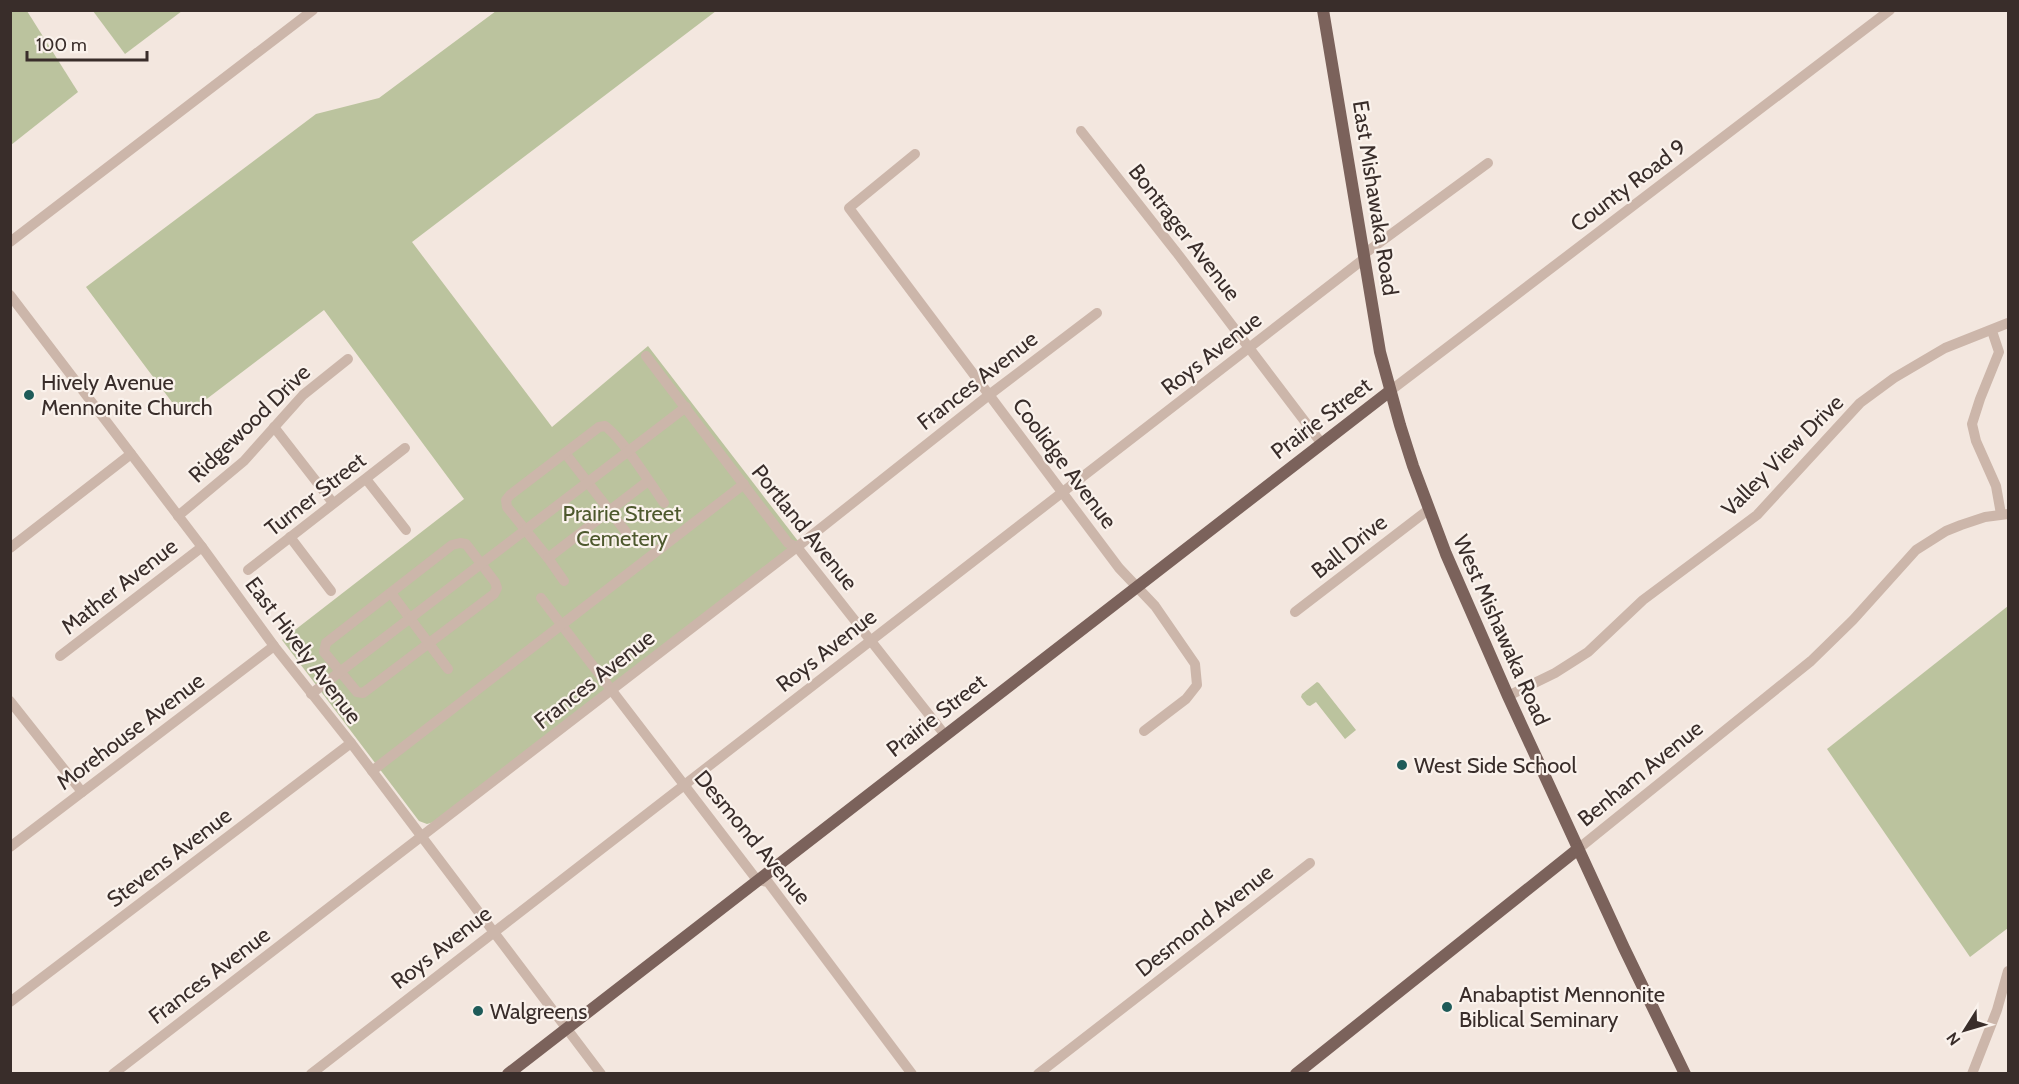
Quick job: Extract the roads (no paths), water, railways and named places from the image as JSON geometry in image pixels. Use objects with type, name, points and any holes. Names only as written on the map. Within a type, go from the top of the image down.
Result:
[{"type":"main road","name":"East Mishawaka Road","points":[[1323,10],[1380,352],[1390,391]]},
{"type":"main road","name":"Prairie Street","points":[[508,1074],[1390,391]]},
{"type":"main road","name":"West Mishawaka Road","points":[[1390,391],[1428,510],[1508,696],[1624,948],[1685,1074]]},
{"type":"main road","name":"Benham Avenue","points":[[1296,1074],[1578,849]]},
{"type":"street","points":[[10,242],[313,10]]},
{"type":"street","name":"County Road 9","points":[[1390,391],[1890,10]]},
{"type":"street","name":"Bontrager Avenue","points":[[1081,131],[1322,444]]},
{"type":"street","name":"Coolidge Avenue","points":[[915,154],[849,208],[1119,568],[1155,606],[1195,664],[1197,685],[1186,699],[1144,731]]},
{"type":"street","name":"Roys Avenue","points":[[311,1074],[1250,348],[1364,256],[1488,163]]},
{"type":"street","name":"East Hively Avenue","points":[[10,296],[202,546],[274,646],[494,931],[600,1074]]},
{"type":"street","name":"Frances Avenue","points":[[113,1074],[1097,313]]},
{"type":"street","name":"Valley View Drive","points":[[1508,696],[1555,673],[1588,652],[1643,600],[1756,515],[1860,403],[1894,378],[1945,348],[2008,323]]},
{"type":"street","points":[[1992,331],[1999,352],[1972,424],[1976,441],[1996,486],[2005,514]]},
{"type":"street","name":"Portland Avenue","points":[[646,356],[788,543],[797,547],[945,735]]},
{"type":"street","name":"Ridgewood Drive","points":[[178,516],[244,461],[303,395],[348,359]]},
{"type":"street","points":[[311,694],[686,407]]},
{"type":"street","points":[[564,581],[507,507],[506,501],[510,495],[599,427],[605,426],[611,430],[664,503]]},
{"type":"street","points":[[274,427],[333,503]]},
{"type":"street","name":"Turner Street","points":[[248,570],[405,448]]},
{"type":"street","points":[[565,453],[626,532]]},
{"type":"street","points":[[10,548],[131,454]]},
{"type":"street","points":[[366,479],[406,530]]},
{"type":"street","points":[[548,558],[648,481]]},
{"type":"street","points":[[372,771],[744,484]]},
{"type":"street","name":"Ball Drive","points":[[1295,612],[1428,510]]},
{"type":"street","name":"Benham Avenue","points":[[1578,849],[1811,661],[1852,620],[1916,549],[1953,528],[1985,517],[2005,514]]},
{"type":"street","points":[[290,537],[331,591]]},
{"type":"street","points":[[466,544],[481,564],[495,582],[494,594],[363,693],[357,692],[324,651],[326,643],[452,545],[466,544]]},
{"type":"street","name":"Mather Avenue","points":[[60,656],[202,546]]},
{"type":"street","points":[[391,593],[448,669]]},
{"type":"street","name":"Desmond Avenue","points":[[541,598],[757,880],[768,882],[912,1074]]},
{"type":"street","name":"Morehouse Avenue","points":[[10,847],[274,646]]},
{"type":"street","points":[[10,701],[82,792]]},
{"type":"street","name":"Stevens Avenue","points":[[10,1002],[351,743]]},
{"type":"street","name":"Desmond Avenue","points":[[1038,1074],[1310,862]]},
{"type":"street","points":[[1972,1074],[1997,1010],[2008,971]]},
{"type":"place","name":"Hively Avenue Mennonite Church","points":[[29,395]]},
{"type":"place","name":"West Side School","points":[[1402,765]]},
{"type":"place","name":"Anabaptist Mennonite Biblical Seminary","points":[[1447,1007]]},
{"type":"place","name":"Walgreens","points":[[478,1011]]},
{"type":"park label","name":"Prairie Street Cemetery","points":[[622,526]]}]
